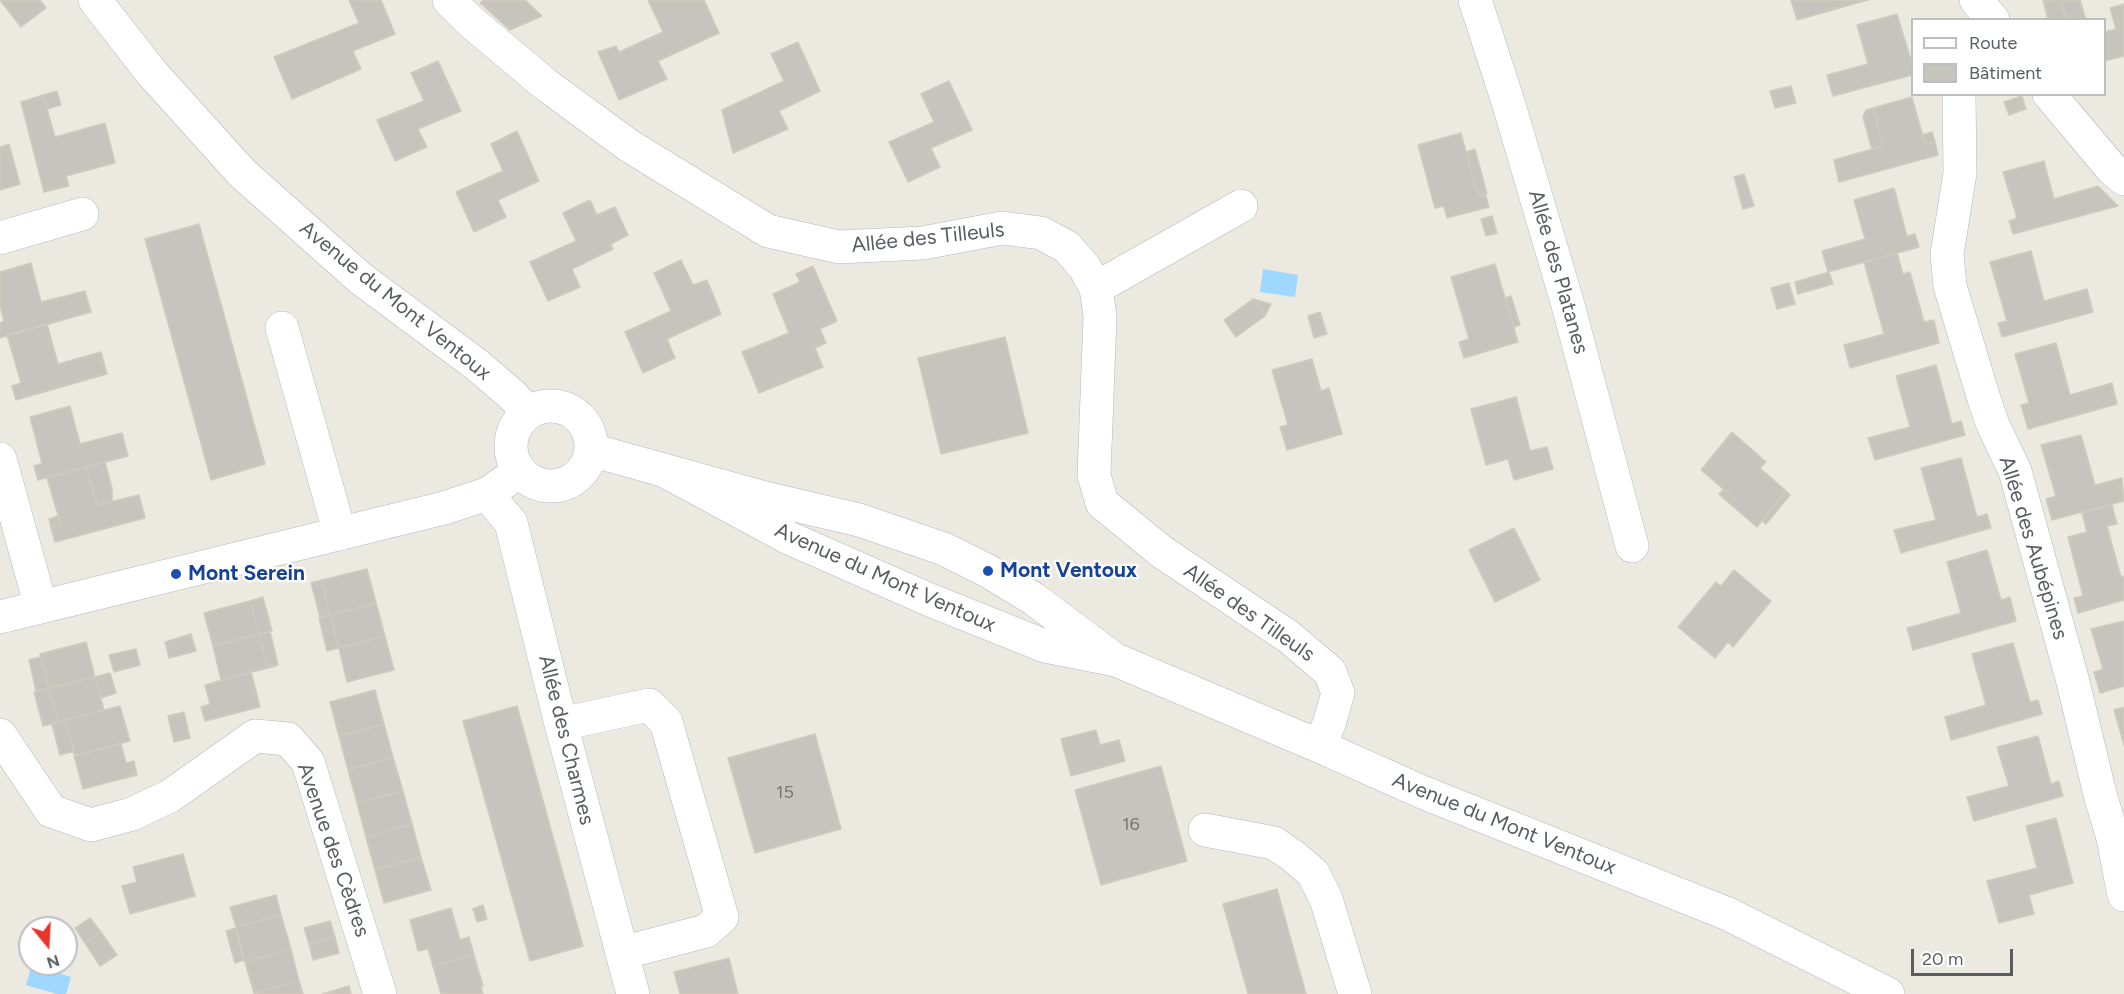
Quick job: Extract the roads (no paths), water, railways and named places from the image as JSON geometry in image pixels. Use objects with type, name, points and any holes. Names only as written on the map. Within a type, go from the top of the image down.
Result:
[{"type":"street","name":"Avenue du Mont Ventoux","points":[[95,0],[151,72],[242,173],[360,278],[477,364],[529,412]]},
{"type":"street","name":"Allée des Tilleuls","points":[[449,0],[470,21],[545,84],[628,145],[768,231],[839,247],[923,243],[1002,228],[1041,233],[1067,247],[1085,268],[1096,288],[1100,316],[1094,475],[1102,503],[1162,552],[1289,637],[1330,672],[1338,693],[1329,724],[1319,746]]},
{"type":"street","name":"Allée des Platanes","points":[[1475,0],[1569,305],[1632,546]]},
{"type":"street","points":[[1976,0],[1991,18]]},
{"type":"street","name":"Allée des Aubépines","points":[[1959,96],[1960,173],[1947,254],[1950,286],[1990,416],[2015,471],[2073,682],[2112,790],[2113,838],[2124,895]]},
{"type":"street","points":[[2051,96],[2124,179]]},
{"type":"street","points":[[1096,288],[1240,206]]},
{"type":"street","points":[[0,238],[82,214]]},
{"type":"street","points":[[282,328],[340,534]]},
{"type":"street","points":[[553,406],[566,409],[585,425],[590,437],[591,450],[587,463],[579,474],[569,481],[556,485],[530,480],[520,471],[513,459],[511,446],[516,427],[529,412],[540,407],[553,406]]},
{"type":"street","name":"Avenue du Mont Ventoux","points":[[591,450],[761,497],[859,520],[944,549],[988,571],[1034,599],[1116,660]]},
{"type":"street","points":[[0,459],[41,607]]},
{"type":"street","name":"Avenue du Mont Ventoux","points":[[663,470],[789,538],[972,618],[1045,646],[1116,660],[1422,792],[1728,914],[1888,994]]},
{"type":"street","points":[[0,617],[444,508],[487,494],[520,471]]},
{"type":"street","name":"Allée des Charmes","points":[[487,494],[511,523],[561,724],[633,994]]},
{"type":"street","points":[[561,724],[649,705],[666,722],[722,917],[706,931],[622,953]]},
{"type":"street","name":"Avenue des Cèdres","points":[[0,735],[51,811],[91,825],[132,814],[171,796],[255,736],[288,739],[308,762],[380,994]]},
{"type":"street","points":[[1205,830],[1274,843],[1312,873],[1326,899],[1355,994]]},
{"type":"water","points":[[1263,269],[1298,275],[1295,297],[1260,292]]},
{"type":"water","points":[[29,976],[71,977],[66,994],[57,994],[26,985]]},
{"type":"place","name":"Mont Ventoux","points":[[988,571]]},
{"type":"place","name":"Mont Serein","points":[[176,574]]}]
